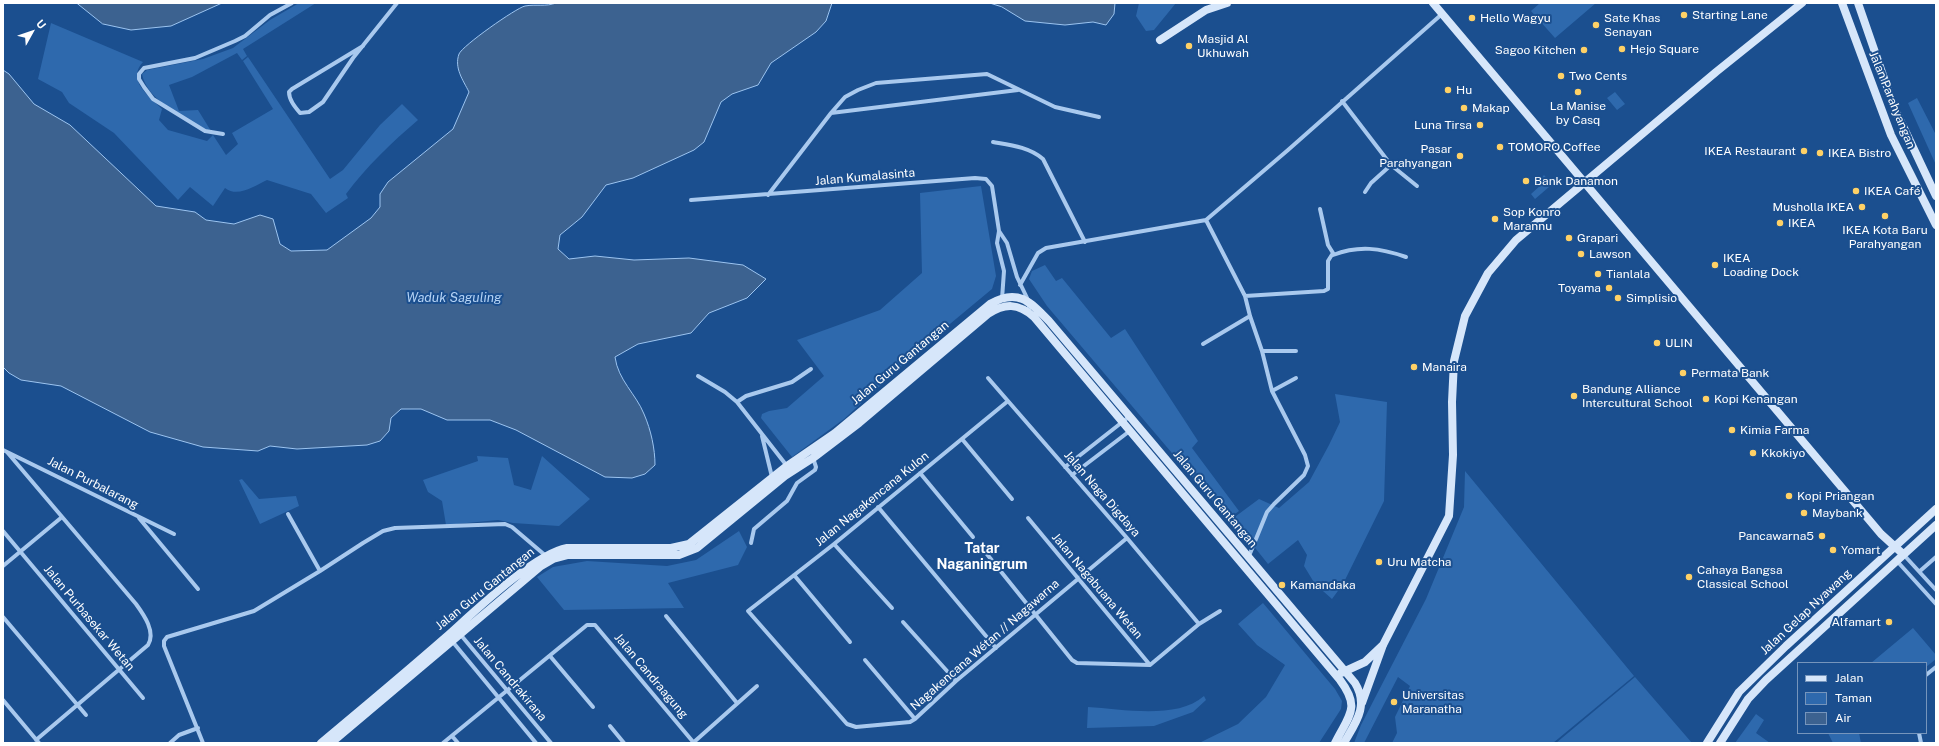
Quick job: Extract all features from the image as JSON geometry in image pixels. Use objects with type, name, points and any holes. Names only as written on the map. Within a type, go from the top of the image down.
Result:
[{"type":"street","points":[[223,134],[205,131],[153,98],[144,87],[139,74],[144,68],[195,58],[235,41],[245,36],[270,15],[292,3]]},
{"type":"street","points":[[363,46],[292,89],[289,92],[289,96],[295,108],[300,113],[309,112],[323,102],[363,46],[397,3]]},
{"type":"street","points":[[1160,40],[1206,10],[1227,3]]},
{"type":"street","points":[[1433,3],[1881,534],[1896,546],[1936,590]]},
{"type":"street","points":[[1344,743],[1360,712],[1383,645],[1446,523],[1451,510],[1454,361],[1465,316],[1481,283],[1502,255],[1516,240],[1584,182],[1802,3]]},
{"type":"street","name":"Jalan Parahyangan","points":[[1842,3],[1891,135],[1936,225]]},
{"type":"street","name":"Jalan Parahyangan","points":[[1858,3],[1894,107],[1936,196]]},
{"type":"street","points":[[1020,285],[1040,251],[1054,246],[1085,242],[1206,220],[1442,14]]},
{"type":"street","points":[[768,195],[845,97],[876,83],[987,74],[1055,107],[1099,117]]},
{"type":"street","points":[[831,113],[1018,90]]},
{"type":"street","points":[[1342,101],[1391,165],[1417,186]]},
{"type":"street","points":[[1882,111],[1894,107]]},
{"type":"street","points":[[993,142],[1025,149],[1037,154],[1043,159],[1085,242]]},
{"type":"street","points":[[1365,192],[1371,183],[1391,165]]},
{"type":"street","name":"Jalan Kumalasinta","points":[[691,200],[986,179],[992,186],[999,231]]},
{"type":"street","points":[[1245,296],[1329,288],[1328,261],[1332,256],[1333,250],[1328,245],[1320,209]]},
{"type":"street","points":[[1206,220],[1245,296],[1262,351],[1272,391],[1305,455],[1308,466],[1304,476],[1267,512],[1248,558]]},
{"type":"street","points":[[999,231],[1007,243],[1012,265],[1029,302],[1029,312],[1018,306],[1005,306],[1001,298],[1005,277],[997,243],[999,231]]},
{"type":"street","points":[[1332,256],[1354,249],[1377,248],[1406,257]]},
{"type":"street","name":"Jalan Guru Gantangan","points":[[331,743],[457,632],[541,566],[558,550],[567,548],[671,548],[689,544],[772,477],[835,433],[990,304],[1001,298],[1015,297],[1029,302],[1049,321],[1130,416],[1248,558],[1345,671],[1359,689],[1362,705]]},
{"type":"street","name":"Jalan Guru Gantangan","points":[[548,558],[568,555],[688,553],[704,544],[784,476],[813,458],[859,423],[988,314],[999,307],[1005,306]]},
{"type":"street","name":"Jalan Guru Gantangan","points":[[1029,312],[1349,692],[1352,702],[1350,714],[1335,743]]},
{"type":"street","points":[[1203,344],[1250,316]]},
{"type":"street","points":[[1262,351],[1296,350]]},
{"type":"street","points":[[736,402],[746,396],[792,382],[811,369]]},
{"type":"street","points":[[698,376],[725,392],[736,402],[787,466]]},
{"type":"street","name":"Jalan Naga Digdaya","points":[[988,378],[1127,538],[1199,624]]},
{"type":"street","points":[[1272,391],[1296,378]]},
{"type":"street","name":"Jalan Nagakencana Kulon","points":[[748,611],[834,544],[1008,401]]},
{"type":"street","points":[[1065,467],[1130,416]]},
{"type":"street","points":[[1072,475],[1137,425]]},
{"type":"street","points":[[762,436],[772,477]]},
{"type":"street","points":[[962,439],[1012,499]]},
{"type":"street","points":[[3,700],[37,742],[148,645],[151,637],[144,615],[5,451]]},
{"type":"street","name":"Jalan Purbalarang","points":[[5,451],[174,534]]},
{"type":"street","points":[[751,543],[754,529],[787,501],[797,483],[815,470],[816,467],[813,458]]},
{"type":"street","points":[[920,473],[973,537]]},
{"type":"street","points":[[878,507],[996,648]]},
{"type":"street","name":"Jalan Gelap Nyawang","points":[[1707,743],[1739,692],[1786,646],[1936,509]]},
{"type":"street","points":[[288,514],[320,571]]},
{"type":"street","points":[[3,566],[62,517]]},
{"type":"street","points":[[137,517],[198,589]]},
{"type":"street","name":"Jalan Nagabuana Wetan","points":[[1028,518],[1150,665]]},
{"type":"street","points":[[202,743],[198,728],[164,646],[164,641],[167,637],[254,611],[383,531],[414,527],[505,524],[512,527],[548,558]]},
{"type":"street","name":"Jalan Gelap Nyawang","points":[[1720,743],[1748,699],[1766,680],[1936,525]]},
{"type":"street","name":"Jalan Purbasekar Wetan","points":[[3,531],[143,698]]},
{"type":"street","points":[[1881,534],[1888,552],[1936,604]]},
{"type":"street","name":"Nagakencana Wétan // Nagawarna","points":[[748,611],[847,724],[856,727],[910,722],[956,681],[1127,538]]},
{"type":"street","points":[[834,544],[892,608]]},
{"type":"street","points":[[986,553],[1072,660],[1077,663],[1150,665],[1199,624],[1220,611]]},
{"type":"street","points":[[1920,571],[1936,557]]},
{"type":"street","points":[[794,575],[850,642]]},
{"type":"street","points":[[666,616],[737,703]]},
{"type":"street","points":[[3,617],[86,716]]},
{"type":"street","points":[[903,622],[956,681]]},
{"type":"street","name":"Jalan Candraagung","points":[[550,656],[587,625],[595,625],[694,742]]},
{"type":"street","name":"Jalan Candrakirana","points":[[457,632],[551,743]]},
{"type":"street","name":"Jalan Guru Gantangan","points":[[321,743],[450,639]]},
{"type":"street","name":"Jalan Candrakirana","points":[[450,639],[536,743]]},
{"type":"street","points":[[1336,675],[1365,662],[1383,645]]},
{"type":"street","points":[[443,743],[550,656],[593,707]]},
{"type":"street","points":[[865,660],[915,719]]},
{"type":"street","points":[[1927,675],[1936,667]]},
{"type":"street","points":[[694,742],[757,686]]},
{"type":"street","points":[[610,726],[624,743]]},
{"type":"street","points":[[170,743],[179,735],[198,728]]},
{"type":"street","points":[[452,736],[458,743]]},
{"type":"green space","points":[[299,3],[316,3],[243,49],[247,56],[242,60],[237,53],[192,77],[169,85],[179,111],[198,110],[211,131],[206,130],[168,107],[151,92],[145,84],[142,74],[147,70],[203,59],[233,48],[270,20]]},
{"type":"green space","points":[[1139,3],[1176,3],[1154,30],[1146,31],[1136,16]]},
{"type":"green space","points":[[1540,3],[1596,3],[1555,38],[1531,11]]},
{"type":"green space","points":[[51,23],[143,62],[138,69],[138,81],[146,93],[162,109],[159,120],[168,130],[207,141],[213,135],[226,155],[238,144],[232,133],[273,109],[243,61],[248,57],[330,179],[343,170],[380,125],[402,104],[418,120],[389,146],[362,174],[346,194],[348,198],[326,213],[311,194],[267,180],[241,191],[235,192],[225,188],[213,206],[190,187],[178,200],[114,133],[69,103],[62,92],[38,79]]},
{"type":"green space","points":[[1615,92],[1625,104],[1617,110],[1607,98]]},
{"type":"green space","points":[[1917,98],[1936,135],[1936,165],[1908,103]]},
{"type":"green space","points":[[1544,175],[1549,181],[1549,187],[1535,199],[1531,194],[1542,184],[1540,180]]},
{"type":"green space","points":[[981,186],[996,276],[992,289],[927,343],[844,419],[792,457],[761,418],[762,414],[769,411],[787,408],[824,376],[797,340],[880,310],[922,273],[920,193]]},
{"type":"green space","points":[[1045,265],[1056,281],[1062,278],[1111,338],[1125,329],[1198,441],[1192,448],[1239,511],[1228,519],[1047,306],[1029,279],[1032,271]]},
{"type":"green space","points":[[1335,394],[1387,402],[1384,501],[1343,584],[1332,599],[1315,584],[1304,566],[1307,555],[1298,540],[1268,564],[1232,519],[1259,499],[1279,508],[1309,482],[1340,422]]},
{"type":"green space","points":[[477,456],[508,458],[514,485],[531,490],[542,456],[590,499],[559,526],[513,523],[498,520],[446,525],[442,501],[428,492],[423,480],[478,461]]},
{"type":"green space","points":[[1465,471],[1634,676],[1553,743],[1392,743],[1397,733],[1395,717],[1410,686],[1398,677],[1364,743],[1354,743],[1361,725],[1426,599],[1464,507]]},
{"type":"green space","points":[[242,479],[259,499],[296,496],[299,506],[260,524],[239,480]]},
{"type":"green space","points":[[739,531],[747,547],[738,565],[668,583],[684,608],[564,610],[537,577],[553,567],[587,561],[667,566],[696,560]]},
{"type":"green space","points":[[1263,603],[1335,689],[1342,701],[1341,709],[1319,743],[1199,743],[1238,724],[1266,697],[1285,665],[1257,645],[1238,624]]},
{"type":"green space","points":[[1913,628],[1936,655],[1936,659],[1927,666],[1927,662],[1872,662]]},
{"type":"green space","points":[[1635,677],[1692,743],[1556,743]]},
{"type":"green space","points":[[1204,696],[1206,700],[1193,712],[1154,726],[1087,728],[1088,707],[1133,711],[1164,711],[1193,703]]},
{"type":"green space","points":[[1756,714],[1764,720],[1756,733],[1770,743],[1735,743]]},
{"type":"green space","points":[[1828,734],[1859,734],[1861,743],[1833,743]]},
{"type":"water","points":[[77,3],[222,3],[171,26],[131,30],[103,24]]},
{"type":"water","name":"Waduk Saguling","points":[[556,3],[832,3],[826,21],[816,32],[771,63],[758,85],[732,94],[721,102],[704,142],[694,150],[633,178],[606,185],[582,217],[560,235],[558,249],[569,259],[595,256],[634,260],[689,258],[743,265],[766,279],[747,298],[709,313],[691,333],[638,344],[615,357],[623,380],[641,407],[651,433],[655,465],[645,474],[632,478],[605,477],[516,430],[490,420],[447,420],[421,409],[401,409],[391,418],[389,431],[380,441],[367,445],[297,449],[270,446],[258,451],[203,447],[150,432],[61,386],[21,380],[9,373],[3,367],[3,70],[9,74],[34,104],[70,125],[156,206],[195,212],[206,220],[234,224],[260,215],[273,219],[280,244],[291,251],[327,250],[371,218],[380,207],[380,194],[388,182],[453,129],[469,92],[458,69],[459,54],[462,50],[469,43],[520,8],[525,6],[548,5]]},
{"type":"water","points":[[990,3],[1115,3],[1114,14],[1106,25],[1093,22],[1065,25],[1025,21],[1002,7]]},
{"type":"place","name":"Starting Lane","points":[[1684,15]]},
{"type":"place","name":"Hello Wagyu","points":[[1472,18]]},
{"type":"place","name":"Sate Khas Senayan","points":[[1596,25]]},
{"type":"place","name":"Masjid Al Ukhuwah","points":[[1189,46]]},
{"type":"place","name":"Hejo Square","points":[[1622,49]]},
{"type":"place","name":"Sagoo Kitchen","points":[[1584,50]]},
{"type":"place","name":"Two Cents","points":[[1561,76]]},
{"type":"place","name":"Hu","points":[[1448,90]]},
{"type":"place","name":"La Manise by Casq","points":[[1578,92]]},
{"type":"place","name":"Makap","points":[[1464,108]]},
{"type":"place","name":"Luna Tirsa","points":[[1480,125]]},
{"type":"place","name":"TOMORO Coffee","points":[[1500,147]]},
{"type":"place","name":"IKEA Restaurant","points":[[1804,151]]},
{"type":"place","name":"IKEA Bistro","points":[[1820,153]]},
{"type":"place","name":"Pasar Parahyangan","points":[[1460,156]]},
{"type":"place","name":"Bank Danamon","points":[[1526,181]]},
{"type":"place","name":"IKEA Café","points":[[1856,191]]},
{"type":"place","name":"Musholla IKEA","points":[[1862,207]]},
{"type":"place","name":"IKEA Kota Baru Parahyangan","points":[[1885,216]]},
{"type":"place","name":"Sop Konro Marannu","points":[[1495,219]]},
{"type":"place","name":"IKEA","points":[[1780,223]]},
{"type":"place","name":"Grapari","points":[[1569,238]]},
{"type":"place","name":"Lawson","points":[[1581,254]]},
{"type":"place","name":"IKEA Loading Dock","points":[[1715,265]]},
{"type":"place","name":"Tianlala","points":[[1598,274]]},
{"type":"place","name":"Toyama","points":[[1609,288]]},
{"type":"place","name":"Simplisio","points":[[1618,298]]},
{"type":"place","name":"ULIN","points":[[1657,343]]},
{"type":"place","name":"Manaira","points":[[1414,367]]},
{"type":"place","name":"Permata Bank","points":[[1683,373]]},
{"type":"place","name":"Bandung Alliance Intercultural School","points":[[1574,396]]},
{"type":"place","name":"Kopi Kenangan","points":[[1706,399]]},
{"type":"place","name":"Kimia Farma","points":[[1732,430]]},
{"type":"place","name":"Kkokiyo","points":[[1753,453]]},
{"type":"place","name":"Kopi Priangan","points":[[1789,496]]},
{"type":"place","name":"Maybank","points":[[1804,513]]},
{"type":"place","name":"Pancawarna5","points":[[1822,536]]},
{"type":"place","name":"Yomart","points":[[1833,550]]},
{"type":"place","name":"Uru Matcha","points":[[1379,562]]},
{"type":"place","name":"Cahaya Bangsa Classical School","points":[[1689,577]]},
{"type":"place","name":"Kamandaka","points":[[1282,585]]},
{"type":"place","name":"Alfamart","points":[[1889,622]]},
{"type":"place","name":"Universitas Maranatha","points":[[1394,702]]},
{"type":"district","name":"Tatar Naganingrum","points":[[982,558]]}]
